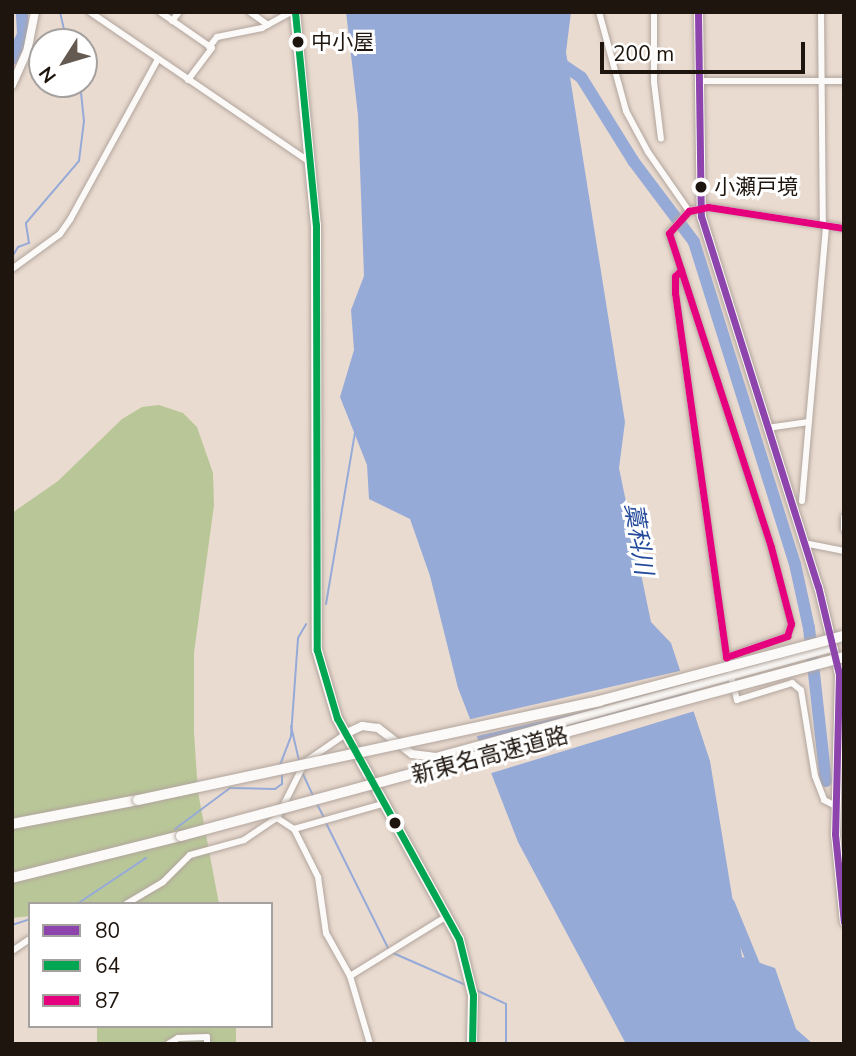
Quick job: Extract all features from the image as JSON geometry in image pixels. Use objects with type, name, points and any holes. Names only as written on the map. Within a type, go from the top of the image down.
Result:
[{"type":"highway","points":[[293,12],[312,163],[317,285],[317,650],[330,699],[447,916],[470,968],[472,1044]]},
{"type":"highway","name":"新東名高速道路","points":[[12,824],[138,800],[599,701],[844,636]]},
{"type":"highway","name":"新東名高速道路","points":[[12,878],[352,793],[844,657]]},
{"type":"main road","points":[[698,12],[700,208],[804,543],[839,674],[844,922]]},
{"type":"street","points":[[12,85],[27,52],[35,12]]},
{"type":"street","points":[[90,12],[312,163]]},
{"type":"street","points":[[160,12],[209,47]]},
{"type":"street","points":[[173,21],[179,12]]},
{"type":"street","points":[[250,12],[268,25]]},
{"type":"street","points":[[274,12],[278,20]]},
{"type":"street","points":[[188,80],[217,37],[268,25],[293,12]]},
{"type":"street","points":[[599,12],[626,111],[648,152],[689,211]]},
{"type":"street","points":[[654,12],[654,82],[662,139]]},
{"type":"street","points":[[802,501],[824,224],[821,12]]},
{"type":"street","points":[[12,269],[65,226],[158,59]]},
{"type":"street","points":[[698,81],[844,81]]},
{"type":"street","points":[[726,657],[787,636],[790,624],[771,547],[670,239],[672,229],[689,211],[700,208],[844,228]]},
{"type":"street","points":[[681,270],[675,276],[676,293],[726,657],[737,699],[792,683],[797,686],[824,800],[841,807]]},
{"type":"street","points":[[767,428],[810,422]]},
{"type":"street","points":[[844,517],[844,529]]},
{"type":"street","points":[[804,543],[844,551]]},
{"type":"street","points":[[129,902],[163,882],[190,855],[244,840],[277,818],[305,762],[362,726],[378,728],[412,754],[436,757],[833,648]]},
{"type":"street","points":[[294,829],[386,803]]},
{"type":"street","points":[[277,818],[294,829],[323,891],[326,933],[351,976],[370,1044]]},
{"type":"street","points":[[351,976],[447,916]]},
{"type":"street","points":[[12,951],[28,940]]},
{"type":"street","points":[[168,1044],[178,1038],[207,1037],[207,1044]]},
{"type":"green space","points":[[159,405],[183,413],[197,427],[213,473],[214,505],[194,653],[194,732],[198,792],[219,902],[28,902],[28,916],[12,918],[12,513],[58,481],[122,419],[142,407]]},
{"type":"green space","points":[[97,1028],[236,1028],[236,1044],[97,1044]]},
{"type":"water","points":[[346,12],[571,12],[566,52],[625,422],[619,468],[651,622],[671,643],[710,761],[742,957],[775,968],[796,1029],[813,1044],[626,1044],[518,842],[458,688],[430,576],[410,519],[369,499],[367,465],[340,397],[354,350],[351,310],[364,276],[358,115]]},
{"type":"pier","points":[[684,670],[689,686],[473,737],[467,720]]},
{"type":"pier","points":[[692,694],[697,710],[486,775],[481,759]]},
{"type":"waterway","points":[[12,59],[23,34],[22,12]]},
{"type":"waterway","points":[[60,12],[64,28]]},
{"type":"waterway","points":[[557,61],[581,77],[634,162],[694,242],[795,564],[809,628],[826,781]]},
{"type":"waterway","points":[[12,257],[18,247],[29,243],[26,223],[79,161],[84,121],[82,98]]},
{"type":"waterway","points":[[326,604],[355,432]]},
{"type":"waterway","points":[[280,765],[291,736],[298,638],[306,624]]},
{"type":"waterway","points":[[291,726],[299,760]]},
{"type":"waterway","points":[[302,772],[313,796]]},
{"type":"waterway","points":[[175,829],[230,788],[275,789],[282,784],[282,774]]},
{"type":"waterway","points":[[317,804],[324,818]]},
{"type":"waterway","points":[[326,823],[389,950]]},
{"type":"waterway","points":[[80,902],[146,858]]},
{"type":"waterway","name":"藁科川","points":[[729,904],[759,977]]},
{"type":"waterway","points":[[12,925],[28,920]]},
{"type":"waterway","points":[[393,953],[468,986]]},
{"type":"waterway","points":[[476,990],[506,1004],[506,1044]]},
{"type":"transit line","name":"64","points":[[295,12],[316,225],[317,650],[337,718],[459,939],[473,995],[472,1044]]},
{"type":"transit line","name":"80","points":[[698,12],[701,216],[818,586],[839,674],[835,834],[844,922]]},
{"type":"transit line","name":"87","points":[[681,270],[675,276],[675,293],[726,657],[787,636],[791,624],[771,547],[669,233],[689,211],[708,207],[844,228]]},
{"type":"place","name":"中小屋","points":[[298,42]]},
{"type":"place","name":"小瀬戸境","points":[[701,187]]}]
